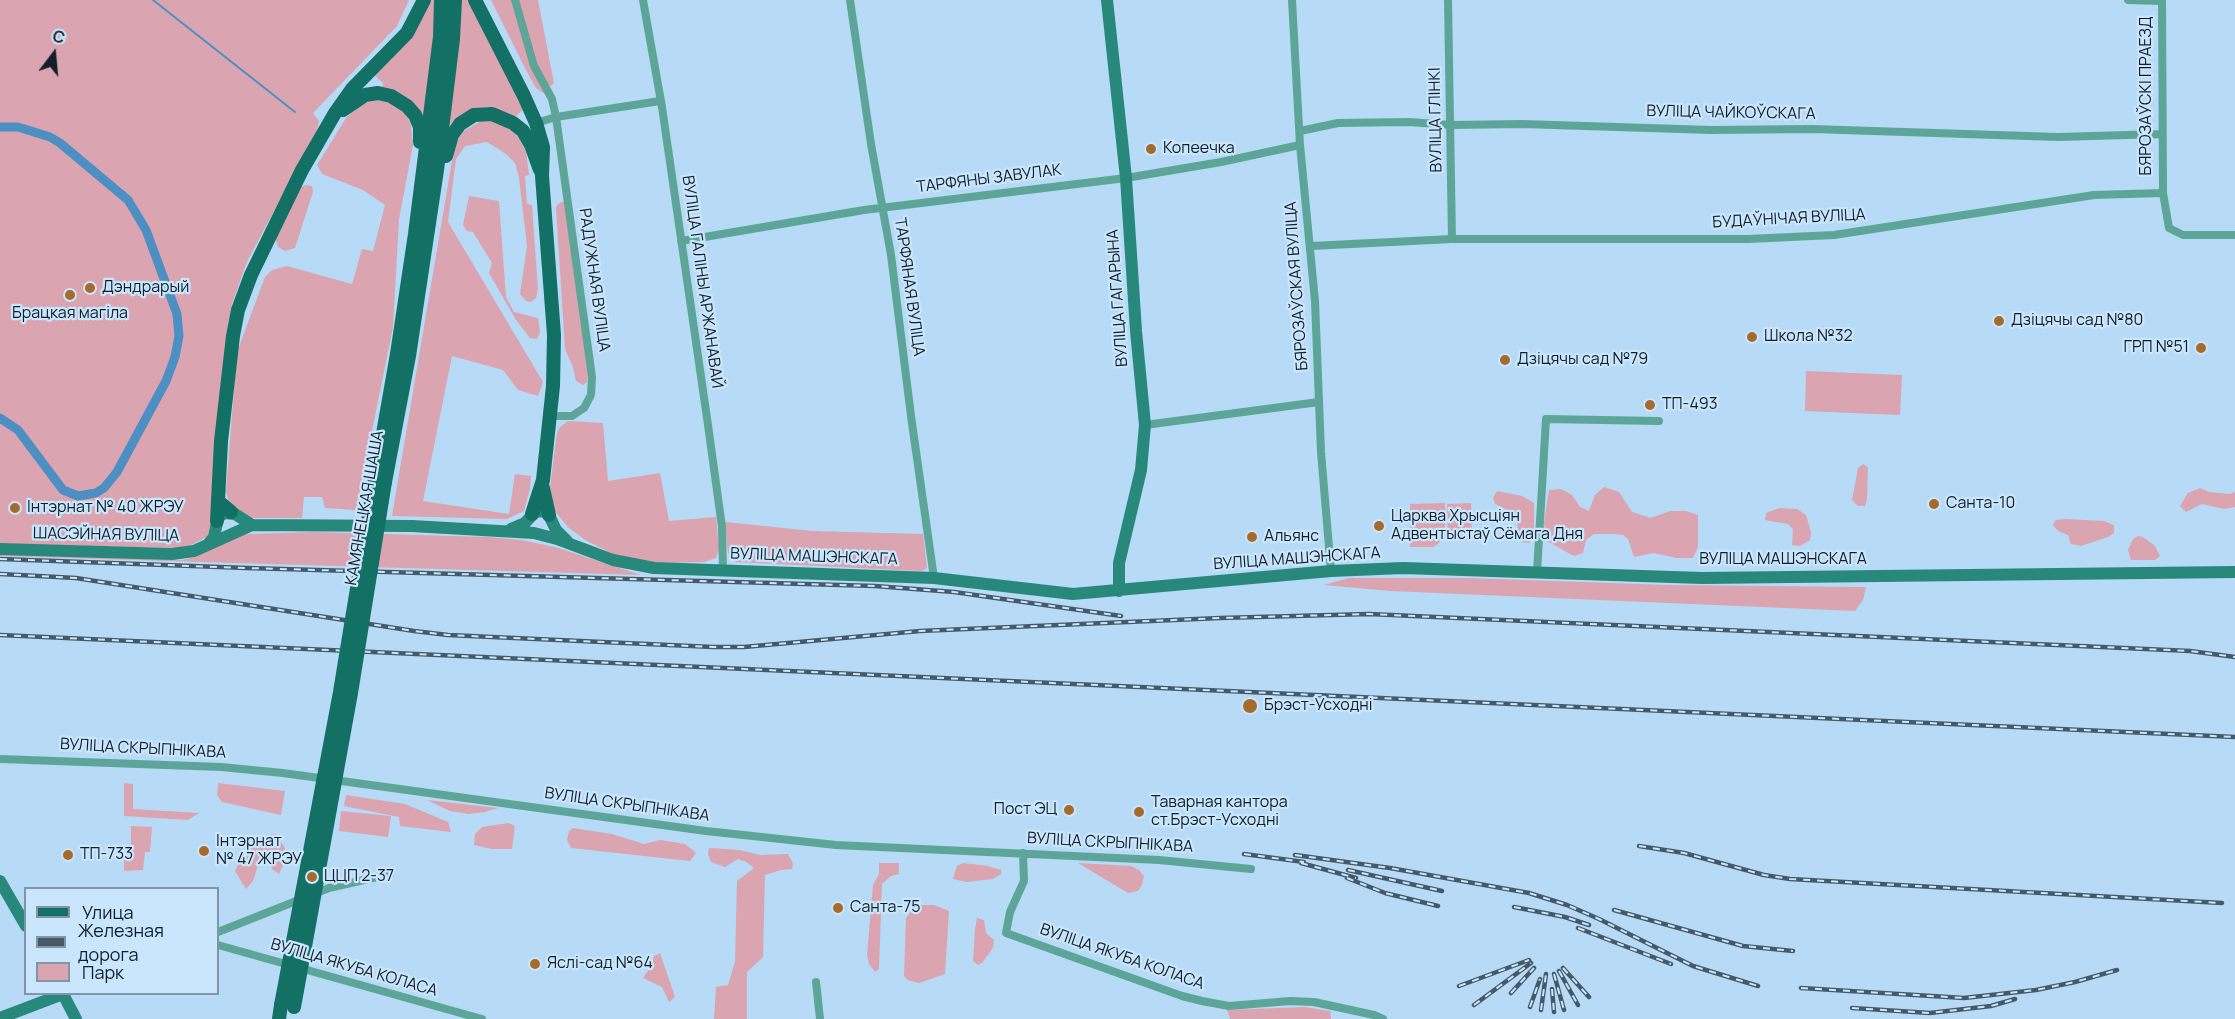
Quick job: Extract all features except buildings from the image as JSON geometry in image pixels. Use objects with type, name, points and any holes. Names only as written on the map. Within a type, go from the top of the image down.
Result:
[{"type":"main road","points":[[209,543],[214,537],[217,523],[223,421],[233,336],[242,299],[261,251],[328,124],[352,89],[407,33],[424,0]]},
{"type":"main road","name":"КАМЯНЕЦКАЯ ШАША","points":[[421,235],[439,48],[441,0]]},
{"type":"main road","name":"КАМЯНЕЦКАЯ ШАША","points":[[279,1019],[289,1010],[340,692],[380,481],[397,354],[446,106],[455,0]]},
{"type":"main road","points":[[475,0],[517,81],[536,123],[543,147],[542,176],[554,335],[553,386],[543,480],[544,499],[551,518],[550,529],[537,534],[529,527],[530,517],[543,480]]},
{"type":"main road","name":"ВУЛІЦА ГАГАРЫНА","points":[[1107,0],[1126,178],[1145,425],[1139,478],[1119,562],[1119,591]]},
{"type":"main road","points":[[328,124],[351,103],[371,94],[391,96],[412,111],[421,133],[413,219],[421,235],[435,216],[449,142],[465,120],[474,116],[492,114],[513,123],[523,132],[531,145],[542,176]]},
{"type":"main road","points":[[219,502],[252,525]]},
{"type":"main road","points":[[500,530],[516,528],[539,511],[551,518]]},
{"type":"main road","points":[[224,513],[234,514],[241,523],[233,534],[222,534],[217,523],[224,513]]},
{"type":"main road","name":"ВУЛІЦА МАШЭНСКАГА","points":[[551,518],[563,538],[581,549]]},
{"type":"main road","name":"ВУЛІЦА МАШЭНСКАГА","points":[[252,525],[412,526],[500,530],[537,534],[613,560],[642,567],[934,578],[1058,593],[1119,591],[1331,571],[1430,568],[1702,578],[2235,572]]},
{"type":"main road","name":"ШАСЭЙНАЯ ВУЛІЦА","points":[[0,549],[172,555],[194,551],[252,525]]},
{"type":"main road","points":[[0,881],[24,923]]},
{"type":"main road","points":[[0,1018],[61,995]]},
{"type":"main road","points":[[64,995],[76,1019]]},
{"type":"street","name":"РАДУЖНАЯ ВУЛІЦА","points":[[515,0],[534,66],[552,99],[556,117],[592,388],[588,402],[579,412],[565,417],[550,416]]},
{"type":"street","name":"ВУЛІЦА ГАЛІНЫ АРЖАНАВАЙ","points":[[643,0],[681,241],[720,517],[723,570]]},
{"type":"street","name":"ТАРФЯНАЯ ВУЛІЦА","points":[[850,0],[871,144],[883,207],[934,578]]},
{"type":"street","name":"БЯРОЗАЎСКАЯ ВУЛІЦА","points":[[1292,0],[1300,145],[1311,246],[1331,571]]},
{"type":"street","name":"ВУЛІЦА ГЛІНКІ","points":[[1448,0],[1452,240]]},
{"type":"street","points":[[2128,0],[2162,1]]},
{"type":"street","name":"БЯРОЗАЎСКІ ПРАЕЗД","points":[[2162,1],[2163,193]]},
{"type":"street","points":[[536,123],[556,117],[660,101]]},
{"type":"street","name":"ВУЛІЦА ЧАЙКОЎСКАГА","points":[[1300,131],[1338,123],[1409,122],[1451,125],[1649,126],[1711,130],[1812,129],[2058,137],[2162,135]]},
{"type":"street","name":"ТАРФЯНЫ ЗАВУЛАК","points":[[681,241],[883,207],[1126,178],[1221,162],[1300,145]]},
{"type":"street","points":[[2163,193],[2169,228],[2175,232],[2183,235],[2235,235]]},
{"type":"street","name":"БУДАЎНІЧАЯ ВУЛІЦА","points":[[1311,246],[1452,240],[1748,239],[1834,235],[2094,195],[2163,193]]},
{"type":"street","points":[[1145,425],[1319,402]]},
{"type":"street","points":[[1537,572],[1546,419],[1659,421]]},
{"type":"street","name":"ВУЛІЦА СКРЫПНІКАВА","points":[[0,759],[232,768],[284,773],[733,834],[871,847],[1159,860],[1251,869]]},
{"type":"street","name":"ВУЛІЦА ЯКУБА КОЛАСА","points":[[1023,853],[1024,881],[1010,912],[1006,933],[1182,996],[1202,1001],[1228,1006],[1290,1001],[1314,1002],[1383,1019]]},
{"type":"street","points":[[219,932],[329,888],[390,874]]},
{"type":"street","name":"ВУЛІЦА ЯКУБА КОЛАСА","points":[[219,945],[482,1019]]},
{"type":"street","points":[[816,982],[820,1019]]},
{"type":"green space","points":[[0,0],[409,0],[397,26],[313,113],[319,121],[317,130],[247,262],[232,304],[228,325],[218,414],[213,523],[207,537],[185,548],[0,544]]},
{"type":"green space","points":[[430,0],[436,0],[434,51],[424,117],[383,89],[383,83],[373,74]]},
{"type":"green space","points":[[462,0],[470,0],[524,109],[515,117],[486,107],[459,117],[449,125]]},
{"type":"green space","points":[[491,0],[538,0],[554,83],[543,93],[536,88]]},
{"type":"green space","points":[[379,99],[401,109],[407,115],[411,125],[413,145],[399,219],[393,327],[356,510],[325,508],[322,497],[304,497],[302,518],[250,518],[229,504],[226,491],[237,352],[265,277],[272,270],[287,266],[352,284],[362,249],[373,251],[385,205],[363,190],[322,174],[317,165],[346,118],[364,102]]},
{"type":"green space","points":[[481,121],[504,124],[519,138],[526,152],[529,175],[525,176],[527,204],[532,205],[538,289],[536,298],[531,302],[526,301],[520,294],[527,246],[519,178],[515,163],[506,154],[487,142],[465,146],[456,159],[448,222],[543,382],[538,396],[518,390],[503,370],[452,356],[423,501],[509,514],[515,474],[531,476],[530,489],[524,511],[507,519],[392,516],[454,149],[462,132]]},
{"type":"green space","points":[[312,186],[313,192],[295,248],[285,251],[278,247],[275,238],[301,187]]},
{"type":"green space","points":[[469,196],[499,201],[506,297],[514,312],[538,318],[540,332],[537,339],[530,338],[516,320],[489,273],[492,263],[473,232],[467,231],[463,225]]},
{"type":"green space","points":[[564,202],[588,373],[587,382],[583,385],[576,381],[565,349],[556,208]]},
{"type":"green space","points":[[1806,371],[1902,375],[1900,415],[1805,411]]},
{"type":"green space","points":[[568,421],[603,423],[608,481],[660,473],[669,521],[716,517],[719,549],[716,558],[704,562],[652,563],[613,554],[585,540],[568,527],[553,509],[550,487],[557,433],[560,427]]},
{"type":"green space","points":[[1863,464],[1868,467],[1867,500],[1865,506],[1858,506],[1852,500],[1858,468]]},
{"type":"green space","points":[[1604,487],[1619,492],[1632,512],[1651,518],[1670,511],[1686,511],[1698,515],[1698,547],[1693,558],[1677,558],[1653,553],[1634,557],[1628,539],[1623,535],[1615,534],[1594,534],[1586,540],[1583,553],[1574,556],[1547,541],[1544,523],[1549,490],[1561,489],[1572,495],[1580,507],[1589,511],[1595,495]]},
{"type":"green space","points":[[2200,488],[2209,492],[2230,494],[2235,492],[2235,507],[2224,509],[2202,504],[2186,512],[2180,506],[2188,493]]},
{"type":"green space","points":[[1497,491],[1522,496],[1534,503],[1534,535],[1529,543],[1522,542],[1518,534],[1517,518],[1511,512],[1495,504],[1493,498]]},
{"type":"green space","points":[[1445,503],[1445,537],[1434,547],[1410,547],[1410,504]]},
{"type":"green space","points":[[1471,503],[1472,540],[1448,540],[1447,504]]},
{"type":"green space","points":[[1780,508],[1797,509],[1806,515],[1811,532],[1810,540],[1800,546],[1792,545],[1793,529],[1788,524],[1765,520],[1766,513]]},
{"type":"green space","points":[[2056,520],[2104,521],[2114,525],[2114,533],[2081,546],[2071,544],[2068,535],[2058,531],[2053,525]]},
{"type":"green space","points":[[725,522],[813,531],[923,534],[927,567],[920,571],[736,562],[728,553]]},
{"type":"green space","points":[[315,532],[521,540],[555,547],[641,575],[0,556],[0,554],[183,560],[197,556],[234,537],[247,534]]},
{"type":"green space","points":[[2138,536],[2155,546],[2160,556],[2155,560],[2131,560],[2128,550],[2133,539]]},
{"type":"green space","points":[[1349,578],[1468,578],[1667,585],[1866,587],[1863,600],[1855,611],[1390,591],[1324,585]]},
{"type":"green space","points":[[124,783],[133,784],[133,809],[199,813],[188,820],[124,816]]},
{"type":"green space","points":[[218,783],[285,791],[281,815],[222,802],[217,795]]},
{"type":"green space","points":[[346,795],[405,804],[448,822],[451,832],[400,826],[399,817],[344,806]]},
{"type":"green space","points":[[427,800],[498,808],[469,814],[450,811]]},
{"type":"green space","points":[[341,811],[391,816],[388,837],[339,831]]},
{"type":"green space","points":[[509,823],[515,826],[512,849],[492,849],[474,845],[475,834],[482,827]]},
{"type":"green space","points":[[131,826],[152,827],[150,852],[145,852],[143,870],[124,871],[124,855],[131,855]]},
{"type":"green space","points":[[573,828],[612,834],[644,844],[660,840],[685,844],[696,853],[690,861],[571,848],[567,840],[569,831]]},
{"type":"green space","points":[[276,834],[285,848],[283,865],[279,874],[272,869],[270,860],[259,862],[253,881],[246,889],[235,871],[239,863],[247,855],[252,842],[263,836]]},
{"type":"green space","points":[[709,848],[740,850],[760,855],[788,854],[793,863],[792,869],[765,875],[763,957],[747,972],[747,1019],[714,1019],[716,987],[728,985],[735,962],[737,881],[754,868],[738,859],[725,867],[711,862],[708,854]]},
{"type":"green space","points":[[879,863],[899,863],[899,874],[891,876],[882,884],[879,969],[875,972],[869,964],[867,955],[873,885],[879,874]]},
{"type":"green space","points":[[963,863],[988,866],[1001,870],[1001,874],[993,879],[967,882],[953,879],[957,866]]},
{"type":"green space","points":[[1078,863],[1131,866],[1144,876],[1142,885],[1138,891],[1128,893]]},
{"type":"green space","points":[[916,905],[934,905],[949,911],[945,974],[919,983],[908,980],[904,976],[906,918]]},
{"type":"green space","points":[[977,918],[984,920],[986,933],[994,940],[993,948],[978,965],[973,961]]},
{"type":"green space","points":[[660,953],[675,997],[669,1002],[662,987],[643,978],[652,965],[654,956]]},
{"type":"green space","points":[[1304,1007],[1330,1011],[1331,1019],[1230,1019],[1227,1010]]},
{"type":"waterway","points":[[153,0],[295,112]]},
{"type":"waterway","points":[[0,127],[18,127],[50,137],[128,200],[146,230],[177,314],[179,336],[175,357],[166,381],[117,472],[104,488],[96,493],[78,496],[63,490],[18,430],[0,418]]},
{"type":"railway","points":[[0,559],[875,586],[954,592],[1121,616]]},
{"type":"railway","points":[[0,574],[76,578],[448,635],[713,647],[744,647],[920,631],[1369,614],[2190,651],[2235,657]]},
{"type":"railway","points":[[0,635],[2235,737]]},
{"type":"railway","points":[[1639,846],[1684,853],[1764,875],[1790,879],[2222,903]]},
{"type":"railway","points":[[1244,854],[1304,862]]},
{"type":"railway","points":[[1295,855],[1390,868],[1529,893],[1567,905],[1599,919],[1693,966],[1758,986]]},
{"type":"railway","points":[[1301,863],[1356,878]]},
{"type":"railway","points":[[1348,870],[1442,891]]},
{"type":"railway","points":[[1347,878],[1385,893],[1438,906]]},
{"type":"railway","points":[[1514,907],[1565,917],[1589,925]]},
{"type":"railway","points":[[1614,910],[1743,946],[1793,951]]},
{"type":"railway","points":[[1578,928],[1671,964]]},
{"type":"railway","points":[[1459,986],[1529,960]]},
{"type":"railway","points":[[1474,1005],[1531,963]]},
{"type":"railway","points":[[1511,993],[1534,968]]},
{"type":"railway","points":[[1563,968],[1589,997]]},
{"type":"railway","points":[[1801,988],[1964,998],[2036,990],[2117,970]]},
{"type":"railway","points":[[1559,971],[1578,1005]]},
{"type":"railway","points":[[1541,1010],[1546,974]]},
{"type":"railway","points":[[1554,974],[1564,1010]]},
{"type":"railway","points":[[1530,1007],[1540,979]]},
{"type":"railway","points":[[1552,989],[1554,1012]]},
{"type":"railway","points":[[1852,1008],[1930,1013],[1991,1006],[2015,999]]},
{"type":"place","name":"Копеечка","points":[[1151,149]]},
{"type":"place","name":"Дэндрарый","points":[[90,288]]},
{"type":"place","name":"Брацкая магіла","points":[[70,295]]},
{"type":"place","name":"Дзіцячы сад №80","points":[[1999,321]]},
{"type":"place","name":"Школа №32","points":[[1752,337]]},
{"type":"place","name":"ГРП №51","points":[[2201,348]]},
{"type":"place","name":"Дзіцячы сад №79","points":[[1505,360]]},
{"type":"place","name":"ТП-493","points":[[1650,405]]},
{"type":"place","name":"Санта-10","points":[[1934,504]]},
{"type":"place","name":"Інтэрнат № 40 ЖРЭУ","points":[[15,508]]},
{"type":"place","name":"Царква Хрысціян Адвентыстаў Сёмага Дня","points":[[1379,526]]},
{"type":"place","name":"Альянс","points":[[1252,537]]},
{"type":"place","name":"Брэст-Усходні","points":[[1250,706]]},
{"type":"place","name":"Пост ЭЦ","points":[[1069,810]]},
{"type":"place","name":"Таварная кантора ст.Брэст-Усходні","points":[[1139,812]]},
{"type":"place","name":"Інтэрнат № 47 ЖРЭУ","points":[[204,851]]},
{"type":"place","name":"ТП-733","points":[[68,855]]},
{"type":"place","name":"ЦЦП 2-37","points":[[312,877]]},
{"type":"place","name":"Санта-75","points":[[838,908]]},
{"type":"place","name":"Яслі-сад №64","points":[[535,964]]}]
